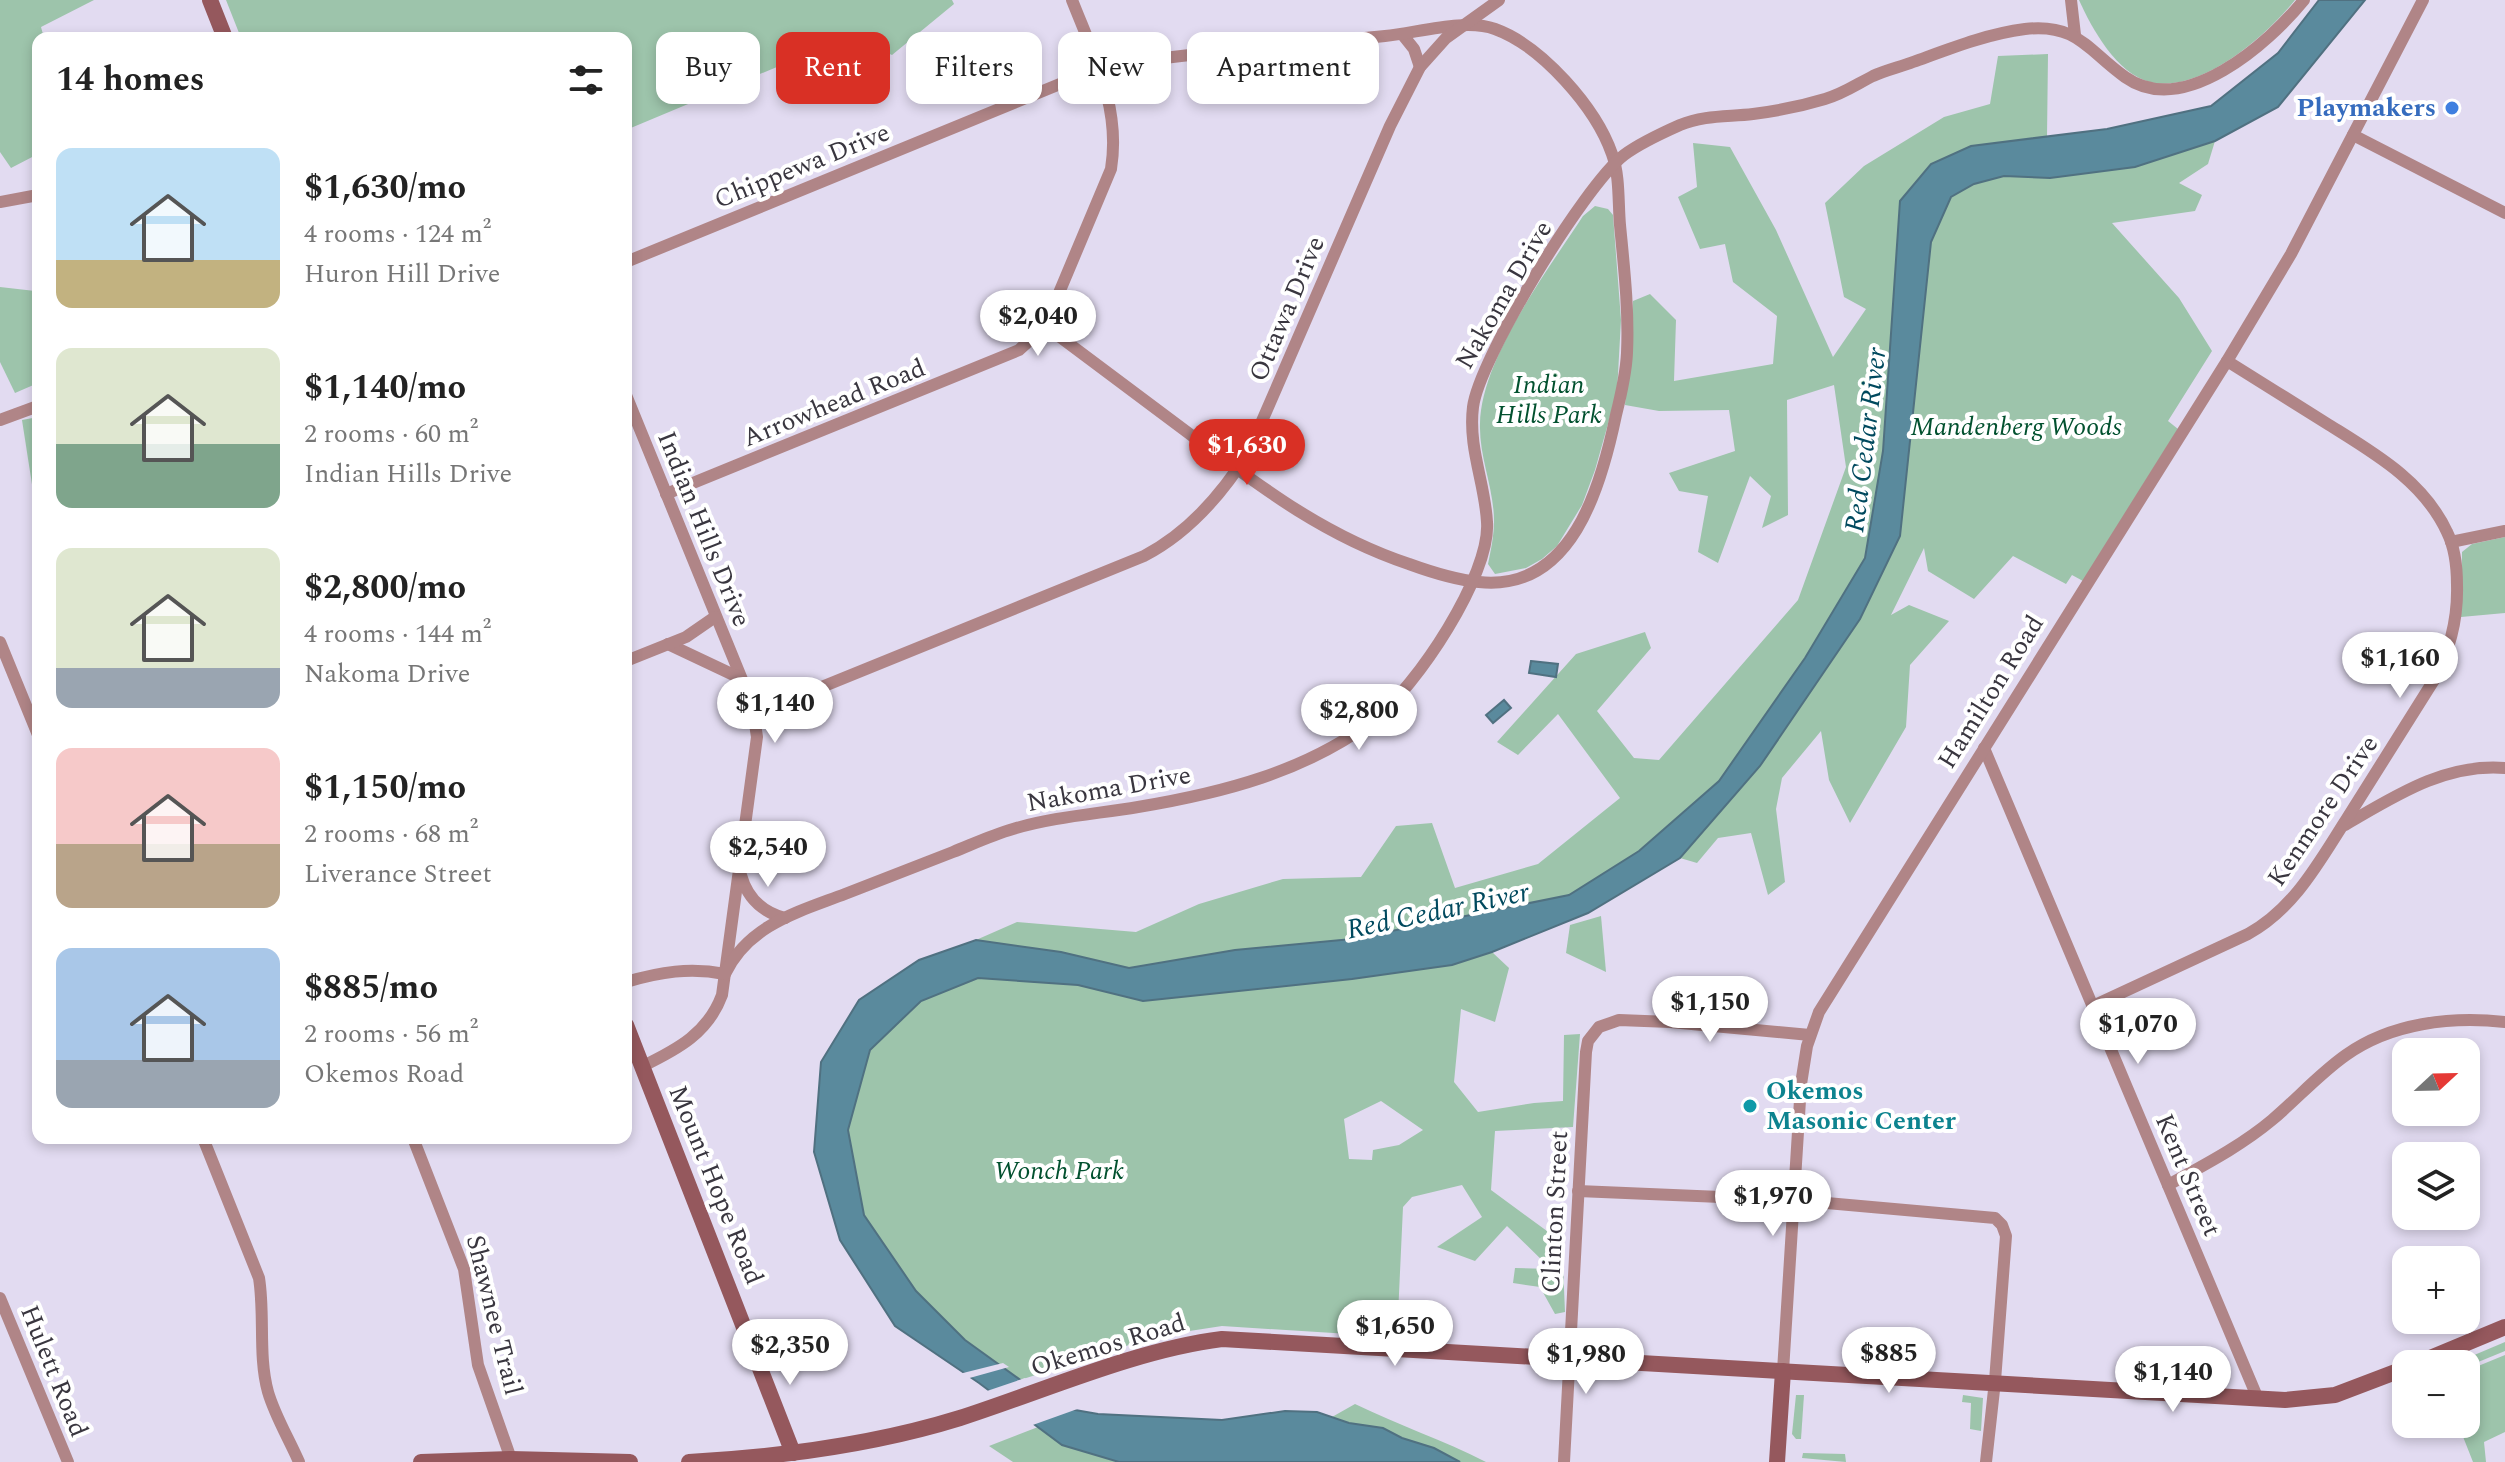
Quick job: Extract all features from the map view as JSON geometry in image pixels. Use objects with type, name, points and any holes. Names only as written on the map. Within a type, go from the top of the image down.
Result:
[{"type":"main road","points":[[210,0],[223,32]]},
{"type":"main road","name":"Mount Hope Road","points":[[632,1039],[793,1453]]},
{"type":"main road","points":[[2450,1350],[2505,1327]]},
{"type":"main road","name":"Okemos Road","points":[[689,1462],[793,1453],[892,1435],[990,1407],[1154,1353],[1190,1343],[1222,1339],[1995,1381],[2258,1399],[2309,1399],[2335,1395],[2392,1373]]},
{"type":"main road","name":"Hamilton Road","points":[[1777,1462],[1783,1371]]},
{"type":"main road","points":[[421,1462],[511,1459],[630,1462]]},
{"type":"street","name":"Arrowhead Road","points":[[1072,0],[1085,32]]},
{"type":"street","name":"Ottawa Drive","points":[[755,714],[1144,556],[1172,539],[1197,517],[1238,470],[1259,429],[1390,126],[1420,67],[1437,46],[1499,0]]},
{"type":"street","points":[[2071,0],[2075,35],[2129,80],[2154,88],[2181,88],[2202,81],[2245,56],[2279,28],[2304,0]]},
{"type":"street","name":"Hamilton Road","points":[[1783,1371],[1801,1084],[1810,1035],[1833,987],[2227,361],[2291,254],[2423,0]]},
{"type":"street","name":"Chippewa Drive","points":[[1171,56],[1402,34],[1464,25]]},
{"type":"street","points":[[1044,325],[1238,470],[1302,515],[1349,540],[1409,564],[1471,581],[1494,582],[1523,576],[1557,557],[1581,522],[1603,469],[1627,353],[1615,164],[1606,141],[1559,71],[1501,32],[1464,25]]},
{"type":"street","name":"Nakoma Drive","points":[[725,974],[746,942],[785,918],[1009,830],[1053,819],[1226,790],[1297,765],[1326,751],[1379,716],[1407,688],[1438,645],[1482,559],[1487,537],[1487,516],[1471,434],[1476,389],[1497,342],[1551,252],[1592,191],[1615,164],[1628,152],[1683,124],[1707,118],[1775,111],[1826,99],[1882,72],[1972,41],[2027,29],[2075,35]]},
{"type":"street","points":[[1402,34],[1414,49],[1420,67]]},
{"type":"street","name":"Chippewa Drive","points":[[632,260],[1058,85]]},
{"type":"street","name":"Arrowhead Road","points":[[666,494],[1019,350],[1036,337],[1044,325],[1111,169],[1114,143],[1109,104]]},
{"type":"street","points":[[2353,135],[2505,213]]},
{"type":"street","points":[[0,202],[32,196]]},
{"type":"street","name":"Kenmore Drive","points":[[2093,1006],[2248,934],[2270,920],[2299,891],[2434,680],[2449,647],[2457,596],[2451,542],[2428,503],[2386,461],[2227,361]]},
{"type":"street","points":[[0,420],[32,408]]},
{"type":"street","name":"Indian Hills Drive","points":[[632,410],[755,714],[757,737],[741,872],[719,1003],[704,1026],[679,1048],[643,1066]]},
{"type":"street","points":[[2451,542],[2505,531]]},
{"type":"street","points":[[632,659],[694,633],[715,617]]},
{"type":"street","points":[[0,642],[32,720]]},
{"type":"street","points":[[668,644],[740,678]]},
{"type":"street","name":"Kent Street","points":[[1984,748],[2258,1399]]},
{"type":"street","points":[[2342,827],[2437,777],[2461,769],[2505,768]]},
{"type":"street","points":[[2370,783],[2372,792],[2379,798],[2387,800],[2395,797]]},
{"type":"street","points":[[741,872],[752,898],[764,909],[785,918]]},
{"type":"street","points":[[632,981],[677,970],[725,974]]},
{"type":"street","points":[[2168,1185],[2251,1136],[2336,1063],[2372,1040],[2430,1023],[2462,1020],[2505,1022]]},
{"type":"street","name":"Clinton Street","points":[[1564,1462],[1586,1052],[1593,1033],[1608,1022],[1670,1022],[1810,1035]]},
{"type":"street","points":[[205,1144],[259,1278],[269,1393],[299,1462]]},
{"type":"street","name":"Shawnee Trail","points":[[415,1144],[464,1269],[478,1365],[511,1459]]},
{"type":"street","points":[[1578,1191],[1793,1200],[1995,1218],[2006,1236],[1986,1462]]},
{"type":"street","name":"Hulett Road","points":[[0,1298],[68,1462]]},
{"type":"green space","points":[[0,0],[94,0],[41,27],[42,32],[32,32],[32,157],[11,168],[0,152]]},
{"type":"green space","points":[[226,0],[952,0],[954,4],[920,32],[906,32],[906,43],[892,55],[890,32],[776,32],[776,67],[760,74],[760,32],[656,32],[656,104],[688,104],[632,127],[632,32],[239,32]]},
{"type":"green space","points":[[2079,0],[2295,0],[2267,30],[2231,59],[2211,71],[2170,83],[2150,82],[2138,77],[2116,60],[2098,37]]},
{"type":"green space","points":[[2048,54],[2047,137],[1971,146],[1931,164],[1865,558],[1805,658],[1719,781],[1639,851],[1569,895],[1352,939],[1235,950],[1129,968],[1061,952],[976,940],[1017,922],[1136,932],[1199,904],[1283,879],[1361,877],[1396,826],[1432,823],[1455,888],[1538,864],[1620,798],[1558,714],[1518,755],[1497,742],[1576,654],[1645,632],[1651,648],[1597,711],[1634,758],[1659,760],[1798,600],[1846,467],[1834,385],[1787,400],[1788,515],[1762,528],[1771,496],[1750,476],[1718,563],[1698,552],[1708,496],[1679,491],[1669,473],[1735,451],[1729,410],[1659,411],[1625,405],[1633,301],[1650,294],[1676,320],[1674,381],[1773,364],[1777,316],[1733,282],[1725,244],[1700,249],[1678,197],[1697,187],[1693,143],[1730,147],[1776,230],[1833,357],[1866,309],[1844,297],[1825,203],[1864,166],[1944,117],[1990,104],[1998,56]]},
{"type":"green space","name":"Mandenberg Woods","points":[[2215,141],[2208,164],[2179,183],[2202,195],[2195,211],[2112,223],[2179,298],[2212,351],[2168,421],[2178,429],[2083,581],[2072,575],[2066,584],[2013,556],[1974,599],[1928,571],[1924,548],[1891,615],[1909,605],[1949,621],[1910,665],[1906,727],[1850,823],[1829,780],[1821,731],[1782,778],[1776,809],[1785,882],[1768,895],[1751,833],[1718,838],[1697,863],[1680,858],[1760,766],[1860,619],[1900,536],[1931,242],[1951,197],[1974,184],[2004,176],[2050,178],[2135,167]]},
{"type":"green space","name":"Indian Hills Park","points":[[1595,206],[1608,209],[1613,215],[1621,320],[1617,392],[1582,505],[1557,546],[1526,568],[1495,574],[1488,564],[1494,521],[1480,436],[1483,398],[1504,343],[1535,288],[1583,216]]},
{"type":"green space","points":[[0,287],[32,291],[32,386],[15,393],[0,362]]},
{"type":"green space","points":[[32,418],[32,484],[22,420]]},
{"type":"green space","points":[[2505,537],[2505,613],[2461,617],[2462,552],[2472,544]]},
{"type":"green space","points":[[1601,916],[1606,972],[1566,953],[1570,925]]},
{"type":"green space","name":"Wonch Park","points":[[1492,952],[1509,968],[1495,1022],[1461,1009],[1454,1082],[1478,1112],[1563,1101],[1564,1035],[1580,1034],[1573,1127],[1495,1131],[1491,1190],[1562,1242],[1565,1312],[1555,1314],[1540,1287],[1513,1283],[1515,1268],[1551,1269],[1507,1226],[1475,1261],[1437,1247],[1482,1217],[1462,1185],[1412,1197],[1403,1207],[1397,1337],[1222,1326],[1157,1336],[1020,1380],[965,1340],[916,1291],[864,1215],[848,1130],[870,1049],[921,1001],[978,978],[1078,985],[1143,1001],[1452,965]],"holes":[[[1381,1101],[1423,1130],[1399,1145],[1373,1150],[1372,1160],[1349,1159],[1344,1119]]]},
{"type":"green space","points":[[2505,1342],[2505,1351],[2480,1361],[2480,1353]]},
{"type":"green space","points":[[2505,1355],[2505,1432],[2484,1442],[2486,1462],[2473,1462],[2464,1438],[2480,1438],[2480,1365]]},
{"type":"green space","points":[[1796,1395],[1804,1395],[1801,1439],[1796,1439],[1792,1434]]},
{"type":"green space","points":[[1963,1395],[1983,1398],[1981,1431],[1970,1429],[1971,1403],[1962,1402]]},
{"type":"green space","points":[[1355,1404],[1486,1462],[1460,1462],[1383,1428],[1332,1417]]},
{"type":"green space","points":[[1038,1427],[1062,1445],[1118,1462],[1013,1462],[989,1446]]},
{"type":"green space","points":[[1803,1453],[1845,1454],[1846,1462],[1802,1458]]},
{"type":"water","name":"Red Cedar River","points":[[2319,0],[2365,0],[2278,107],[2215,141],[2135,167],[2050,178],[2004,176],[1974,184],[1951,197],[1931,242],[1900,536],[1860,619],[1760,766],[1680,858],[1588,913],[1452,965],[1143,1001],[1078,985],[978,978],[921,1001],[870,1050],[848,1130],[864,1215],[916,1291],[965,1340],[1058,1407],[1098,1414],[1222,1420],[1285,1411],[1317,1412],[1349,1423],[1383,1428],[1460,1462],[1119,1462],[1062,1445],[895,1326],[840,1240],[814,1152],[821,1062],[859,1000],[919,960],[976,940],[1061,952],[1129,968],[1235,950],[1352,939],[1569,895],[1639,851],[1719,781],[1805,658],[1865,558],[1883,451],[1900,201],[1931,164],[1971,146],[2107,129],[2211,106],[2278,53]]},
{"type":"water","points":[[1531,661],[1558,664],[1556,677],[1529,673]]},
{"type":"water","points":[[1504,700],[1511,708],[1493,723],[1486,715]]},
{"type":"pier","points":[[1003,1363],[1009,1367],[966,1379],[959,1374]]},
{"type":"pier","points":[[1025,1378],[1060,1403],[1083,1407],[1030,1426],[984,1392]]},
{"type":"place","name":"Playmakers","points":[[2452,108]]},
{"type":"place","name":"Okemos Masonic Center","points":[[1750,1106]]}]
